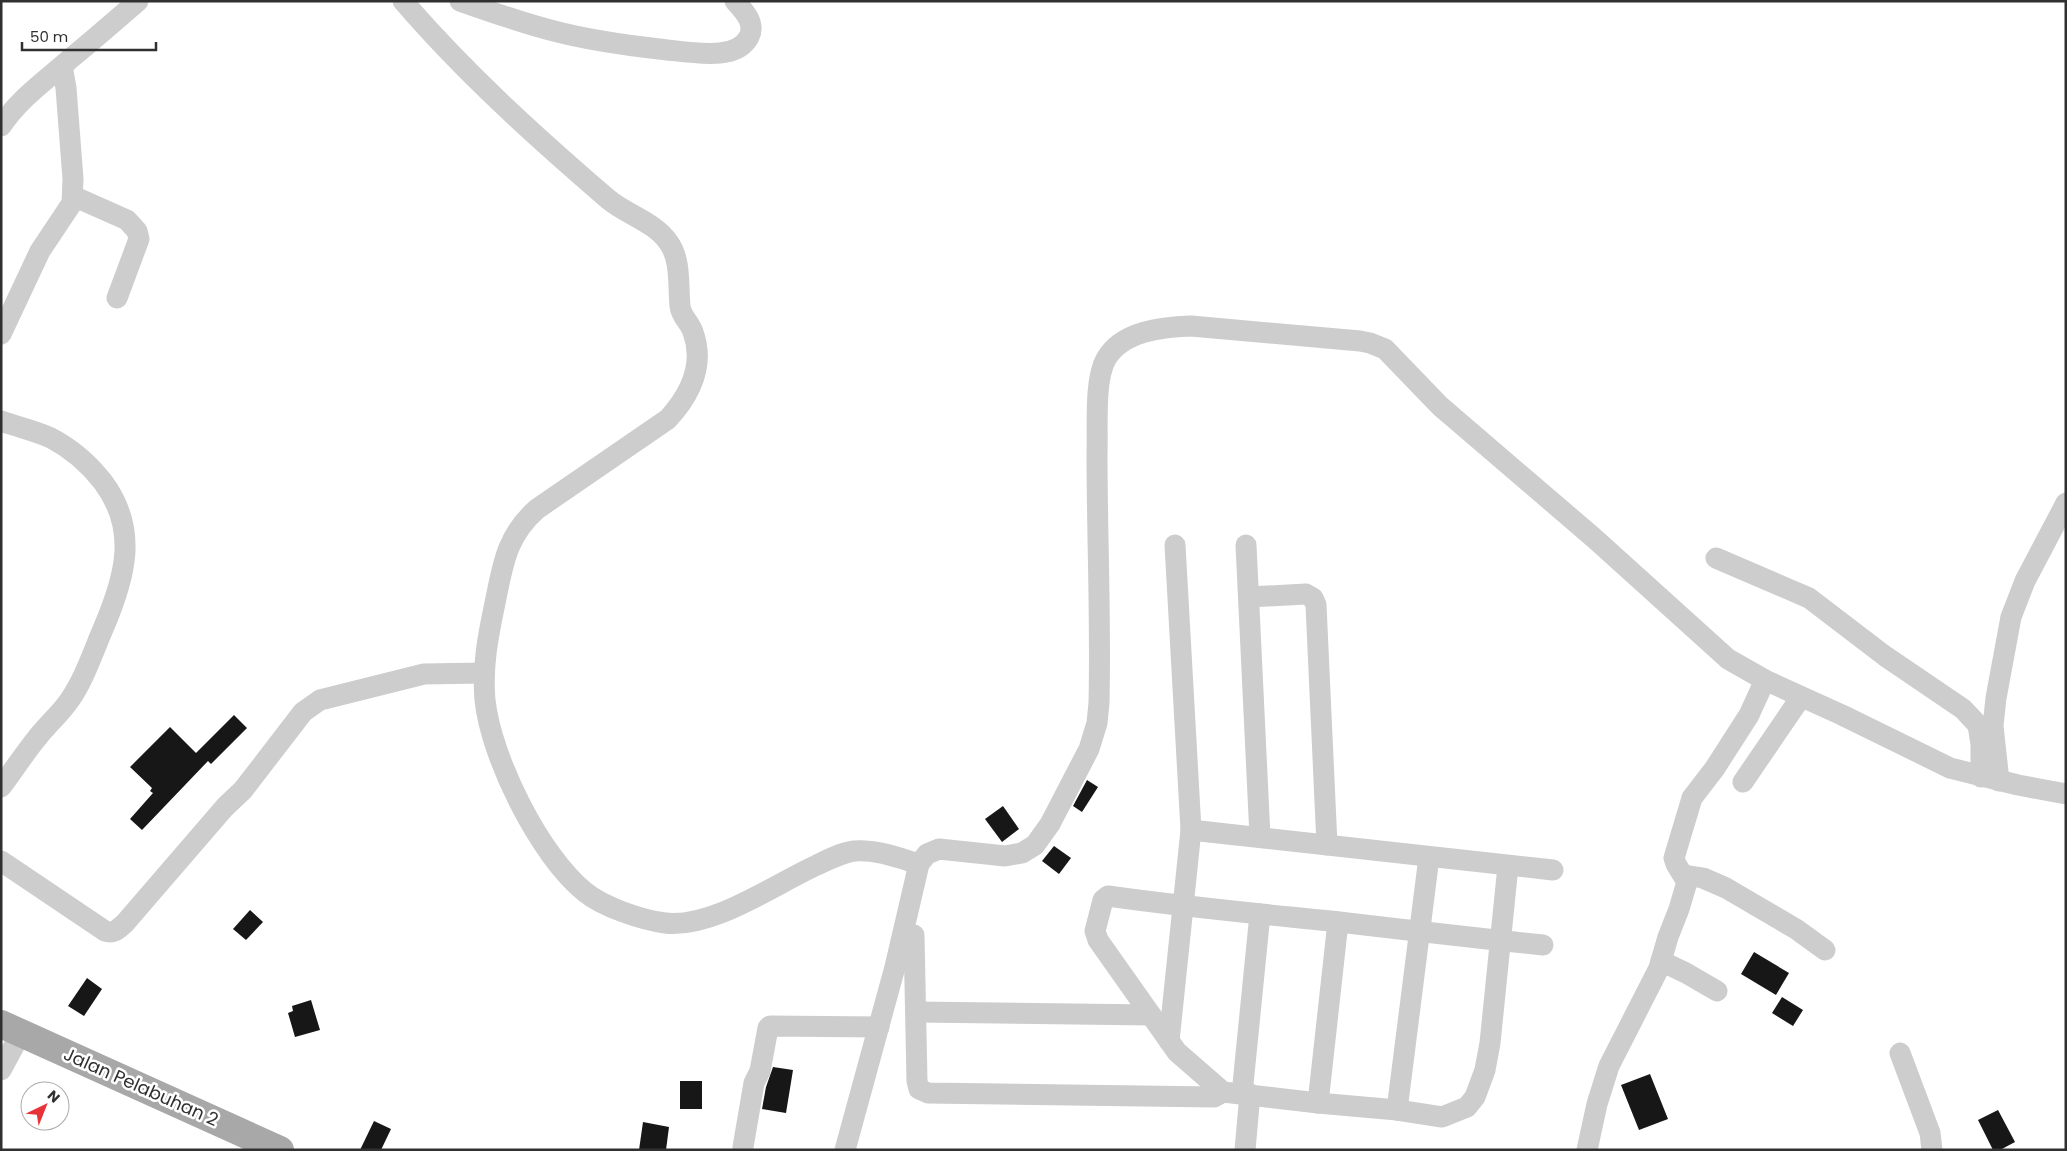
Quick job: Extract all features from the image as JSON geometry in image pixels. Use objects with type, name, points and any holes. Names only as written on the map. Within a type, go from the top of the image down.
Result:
[{"type":"main road","name":"Jalan Pelabuhan 2","points":[[11,1029],[280,1150]]},
{"type":"street","points":[[1,126],[15,106],[27,94],[138,1]]},
{"type":"street","points":[[403,1],[452,56],[528,129],[614,204],[660,232],[674,251],[680,308],[682,315],[694,333],[696,350],[693,383],[681,404],[668,418],[537,509],[520,525],[505,556],[489,633],[484,673],[489,723],[509,782],[538,836],[574,882],[598,901],[665,923],[681,923],[714,916],[844,853],[868,851],[919,864]]},
{"type":"street","points":[[460,1],[518,21],[572,35],[645,48],[713,53],[738,48],[744,44],[751,34],[748,16],[735,1]]},
{"type":"street","points":[[1,334],[31,268],[49,235],[69,209],[73,196],[66,88],[62,66]]},
{"type":"street","points":[[73,196],[127,220],[138,231],[139,239],[117,298]]},
{"type":"street","points":[[845,1150],[895,966],[919,864],[927,854],[939,849],[1004,856],[1022,853],[1029,849],[1047,829],[1090,749],[1099,703],[1097,483],[1098,404],[1101,374],[1106,360],[1115,348],[1128,339],[1164,327],[1210,327],[1360,341],[1385,349],[1440,406],[1594,538],[1718,652],[1765,680],[1842,714],[1950,768],[1990,779],[2066,794]]},
{"type":"street","points":[[1,421],[50,438],[68,448],[83,460],[104,483],[120,510],[126,543],[122,578],[77,688],[62,710],[36,738],[1,787]]},
{"type":"street","points":[[1990,779],[1996,698],[2011,617],[2025,581],[2066,503]]},
{"type":"street","points":[[1168,1041],[1191,830],[1175,544]]},
{"type":"street","points":[[1246,544],[1260,837]]},
{"type":"street","points":[[1716,558],[1809,598],[1885,656],[1963,709],[1978,724],[1990,779]]},
{"type":"street","points":[[1249,597],[1306,594],[1313,598],[1316,605],[1327,845]]},
{"type":"street","points":[[1,861],[105,931],[111,933],[118,930],[125,923],[225,807],[244,790],[303,712],[311,705],[320,700],[408,676],[437,672],[484,673]]},
{"type":"street","points":[[1587,1150],[1597,1104],[1609,1066],[1659,968],[1668,936],[1679,909],[1687,882],[1674,858],[1692,798],[1749,715],[1765,680]]},
{"type":"street","points":[[1743,782],[1801,697]]},
{"type":"street","points":[[1191,830],[1554,870]]},
{"type":"street","points":[[1397,1110],[1429,856]]},
{"type":"street","points":[[914,935],[917,1081],[919,1089],[928,1093],[1214,1097],[1238,1093],[1442,1116],[1467,1106],[1475,1097],[1485,1070],[1502,941],[1508,866]]},
{"type":"street","points":[[1684,875],[1703,878],[1726,888],[1796,929],[1825,950]]},
{"type":"street","points":[[1238,1093],[1177,1052],[1098,940],[1095,931],[1103,900],[1108,896],[1182,906],[1543,945]]},
{"type":"street","points":[[1245,1150],[1238,1093],[1260,914]]},
{"type":"street","points":[[1318,1103],[1338,922]]},
{"type":"street","points":[[1661,961],[1717,991]]},
{"type":"street","points":[[916,1012],[1151,1015]]},
{"type":"street","points":[[743,1147],[754,1083],[760,1071],[768,1028],[770,1026],[879,1026]]},
{"type":"street","points":[[1,1070],[11,1029]]},
{"type":"street","points":[[1900,1053],[1930,1133],[1932,1150]]},
{"type":"building","points":[[234,715],[247,728],[211,764],[208,761],[142,830],[130,819],[153,793],[150,791],[152,788],[130,767],[170,727],[196,753]]},
{"type":"building","points":[[1087,780],[1098,787],[1082,812],[1073,806]]},
{"type":"building","points":[[1003,806],[1019,829],[1002,842],[985,819]]},
{"type":"building","points":[[1054,846],[1071,858],[1059,874],[1042,861]]},
{"type":"building","points":[[250,910],[263,922],[246,940],[233,929]]},
{"type":"building","points":[[1754,952],[1789,973],[1776,995],[1741,974]]},
{"type":"building","points":[[87,978],[102,989],[84,1016],[68,1006]]},
{"type":"building","points":[[1782,997],[1803,1010],[1793,1026],[1772,1013]]},
{"type":"building","points":[[311,1000],[320,1030],[295,1037],[288,1013],[293,1011],[292,1006]]},
{"type":"building","points":[[773,1067],[793,1070],[786,1113],[762,1109],[766,1087]]},
{"type":"building","points":[[1650,1074],[1668,1119],[1639,1130],[1621,1085]]},
{"type":"building","points":[[680,1081],[702,1081],[702,1109],[680,1109]]},
{"type":"building","points":[[1998,1110],[2015,1142],[2000,1150],[1993,1150],[1978,1120]]},
{"type":"building","points":[[374,1121],[391,1129],[381,1150],[360,1150]]},
{"type":"building","points":[[643,1122],[669,1127],[666,1150],[639,1150]]}]
